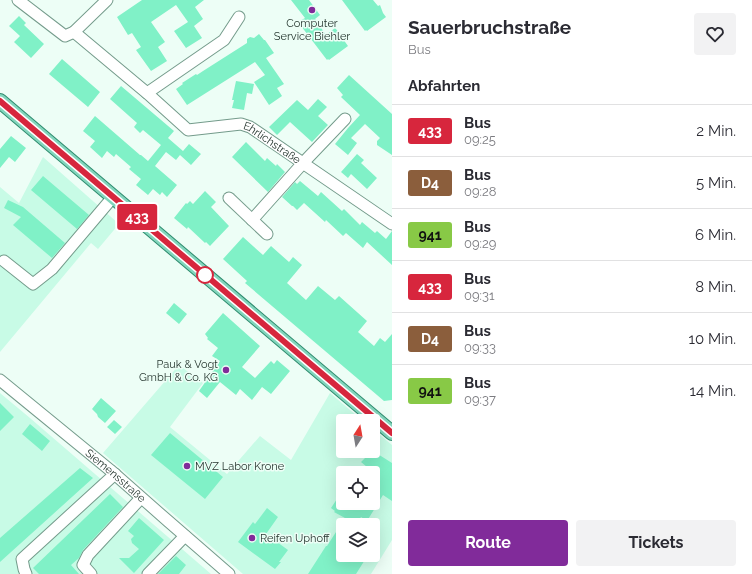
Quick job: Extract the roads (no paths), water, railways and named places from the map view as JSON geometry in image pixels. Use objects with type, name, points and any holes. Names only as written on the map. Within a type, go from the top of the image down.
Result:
[{"type":"main road","points":[[0,101],[392,433]]},
{"type":"street","points":[[18,0],[65,36],[74,32],[107,0]]},
{"type":"street","points":[[147,93],[224,40],[239,17]]},
{"type":"street","name":"Ehrlichstraße","points":[[74,32],[147,93],[188,130],[241,124],[250,127],[392,224]]},
{"type":"street","points":[[252,220],[302,163],[345,118]]},
{"type":"street","points":[[4,261],[33,284],[52,269],[113,197]]},
{"type":"street","points":[[229,198],[267,234]]},
{"type":"street","name":"Siemensstraße","points":[[0,380],[115,474],[229,574]]},
{"type":"street","points":[[26,574],[22,559],[115,474]]},
{"type":"street","points":[[90,574],[83,565],[88,555],[141,498]]},
{"type":"street","points":[[148,574],[185,536]]},
{"type":"place","name":"Computer Service Biehler","points":[[312,10]]},
{"type":"place","name":"Pauk & Vogt GmbH & Co. KG","points":[[226,370]]},
{"type":"place","name":"MVZ Labor Krone","points":[[187,466]]},
{"type":"place","name":"Reifen Uphoff","points":[[252,538]]}]
